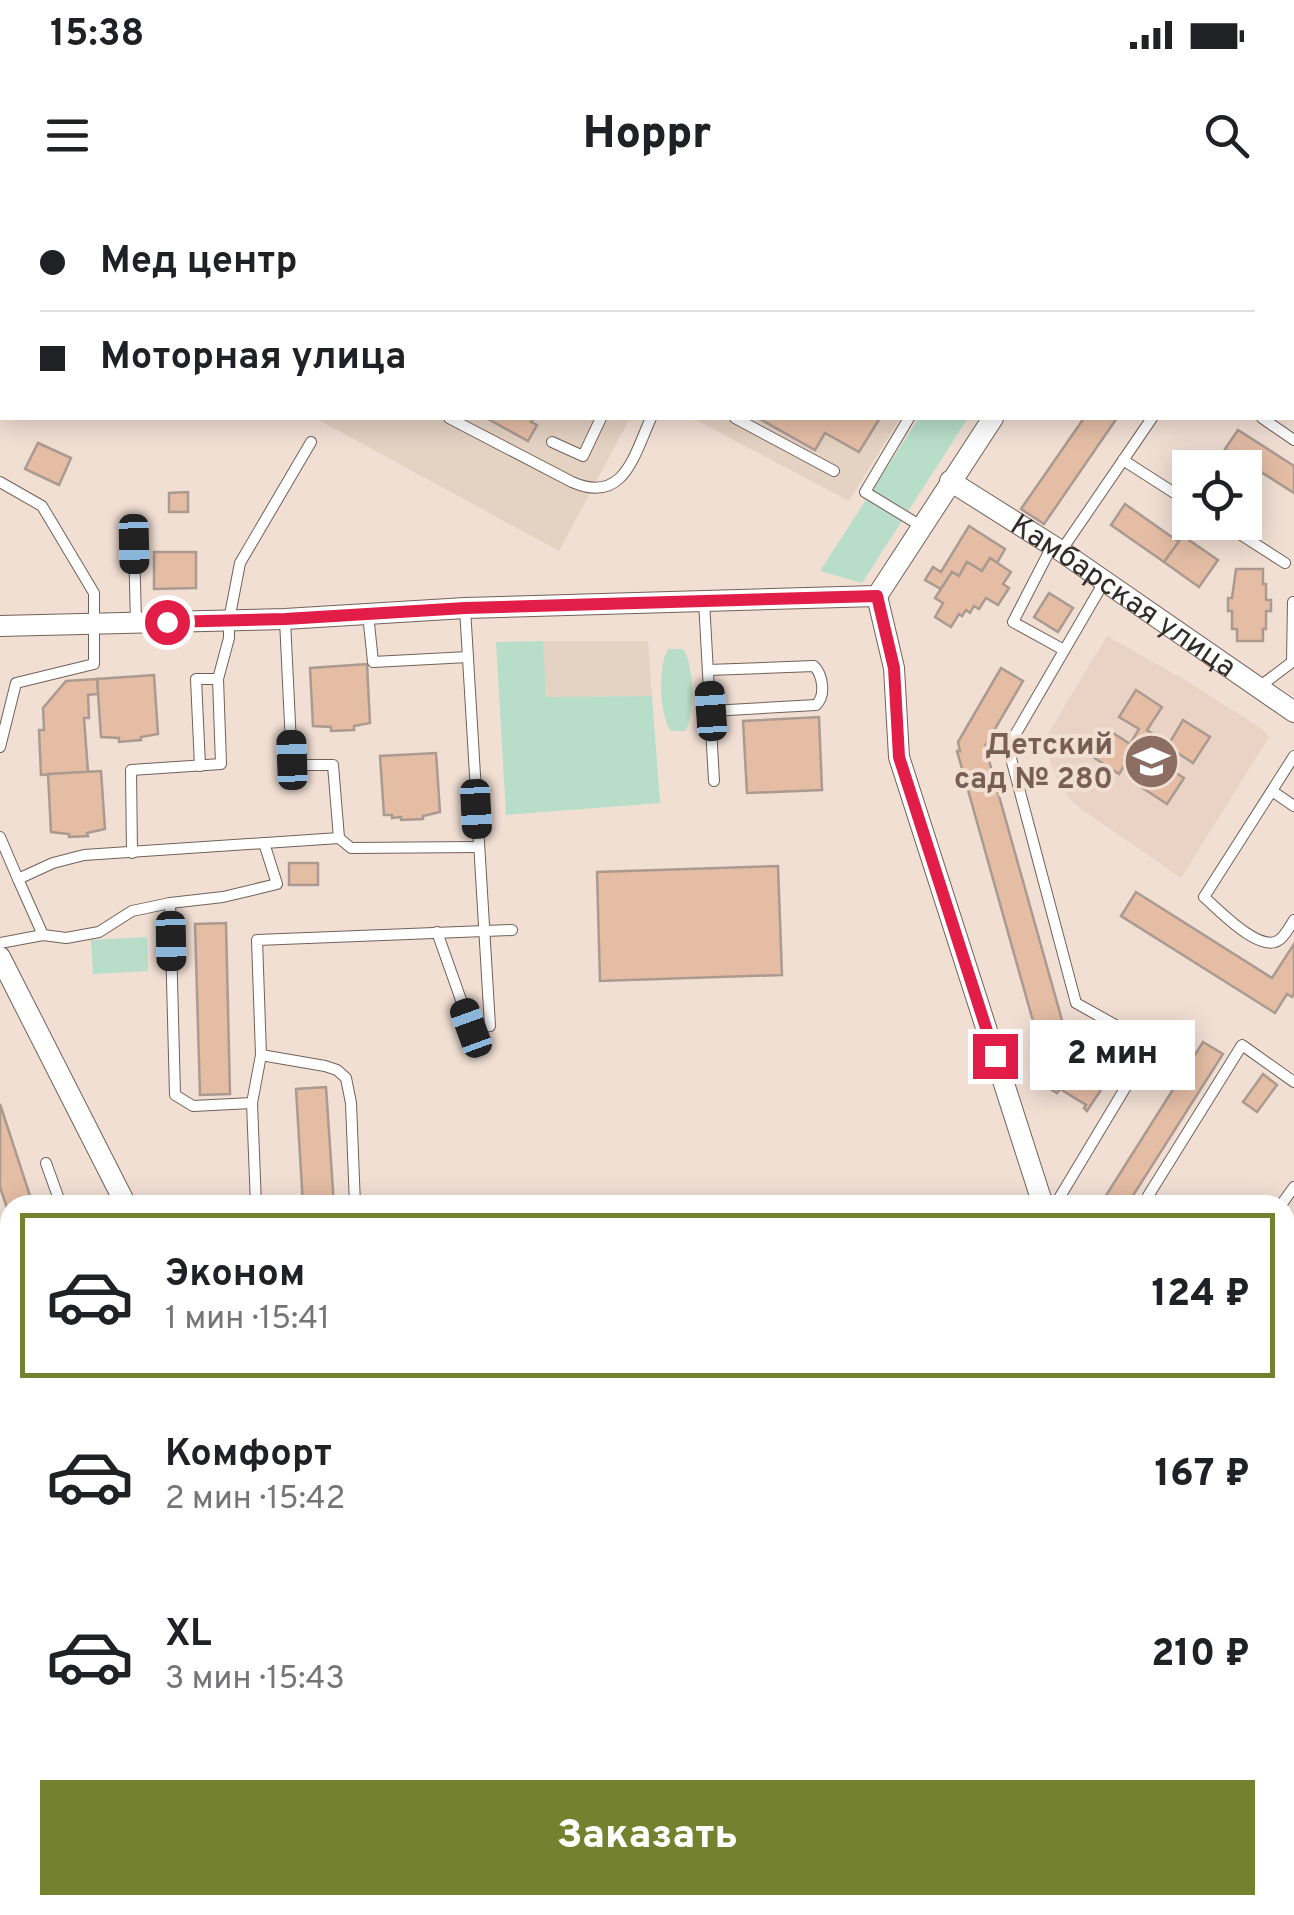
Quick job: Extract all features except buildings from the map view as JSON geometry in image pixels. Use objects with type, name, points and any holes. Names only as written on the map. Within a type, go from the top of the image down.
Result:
[{"type":"street","points":[[992,420],[877,596],[894,668],[899,757],[1040,1195]]},
{"type":"street","name":"Камбарская улица","points":[[950,482],[1056,548],[1294,712]]},
{"type":"street","points":[[0,626],[877,596]]},
{"type":"street","points":[[0,957],[121,1195]]},
{"type":"lane","points":[[454,420],[572,482],[600,489],[626,473],[650,420]]},
{"type":"lane","points":[[552,442],[583,456],[600,420]]},
{"type":"lane","points":[[739,420],[834,471]]},
{"type":"lane","points":[[908,420],[865,492],[922,526]]},
{"type":"lane","points":[[1064,650],[1013,622],[1056,548],[1151,420]]},
{"type":"lane","points":[[1265,420],[1294,440]]},
{"type":"lane","points":[[132,853],[131,770],[222,764],[218,679],[229,638],[240,564],[311,442]]},
{"type":"lane","points":[[1124,460],[1172,491]]},
{"type":"lane","points":[[0,482],[42,506],[94,593],[95,624],[94,664],[16,683],[0,747]]},
{"type":"lane","points":[[1249,540],[1285,563]]},
{"type":"lane","points":[[134,544],[136,622]]},
{"type":"lane","points":[[1060,1195],[1151,1045],[1076,1003],[1008,747],[1104,581]]},
{"type":"lane","points":[[704,601],[714,782]]},
{"type":"lane","points":[[1258,688],[1292,662],[1293,602]]},
{"type":"lane","points":[[437,932],[471,1028],[490,1026],[465,608]]},
{"type":"lane","points":[[368,614],[373,662],[468,657]]},
{"type":"lane","points":[[285,619],[292,764],[332,765],[339,838]]},
{"type":"lane","points":[[708,670],[814,666],[819,671],[822,691],[820,702],[808,706],[711,711]]},
{"type":"lane","points":[[200,766],[196,679],[218,679]]},
{"type":"lane","points":[[1294,756],[1204,896],[1263,943],[1280,940],[1294,920]]},
{"type":"lane","points":[[1272,791],[1294,806]]},
{"type":"lane","points":[[0,837],[43,935]]},
{"type":"lane","points":[[18,879],[54,863],[84,856],[264,843],[339,838],[351,848],[478,847]]},
{"type":"lane","points":[[0,942],[99,932],[132,912],[277,884],[264,843]]},
{"type":"lane","points":[[170,903],[175,1095],[193,1106],[252,1102]]},
{"type":"lane","points":[[256,1195],[252,1102],[260,1055],[258,940],[512,930]]},
{"type":"lane","points":[[1149,1195],[1242,1045],[1294,1082]]},
{"type":"lane","points":[[260,1055],[324,1066],[346,1078],[352,1102],[355,1195]]},
{"type":"lane","points":[[46,1163],[57,1195]]},
{"type":"shaded area","points":[[319,420],[629,420],[559,551]]},
{"type":"shaded area","points":[[696,420],[899,420],[849,501]]},
{"type":"shaded area","name":"Детский сад № 280","points":[[1107,636],[1185,680],[1269,737],[1181,878],[1073,803],[1057,780],[1043,742]]},
{"type":"shaded area","points":[[543,641],[648,641],[652,696],[545,697]]},
{"type":"green space","points":[[918,420],[967,420],[862,583],[820,571]]},
{"type":"green space","points":[[543,641],[546,697],[652,696],[660,803],[506,815],[496,642]]},
{"type":"green space","points":[[668,649],[683,649],[690,666],[692,702],[685,731],[671,731],[664,714],[661,678]]},
{"type":"green space","points":[[147,937],[148,971],[93,974],[91,940]]},
{"type":"place","name":"Детский сад № 280","points":[[1152,761]]},
{"type":"route","points":[[167,622],[465,608],[877,596],[894,668],[899,757],[995,1056]]}]
